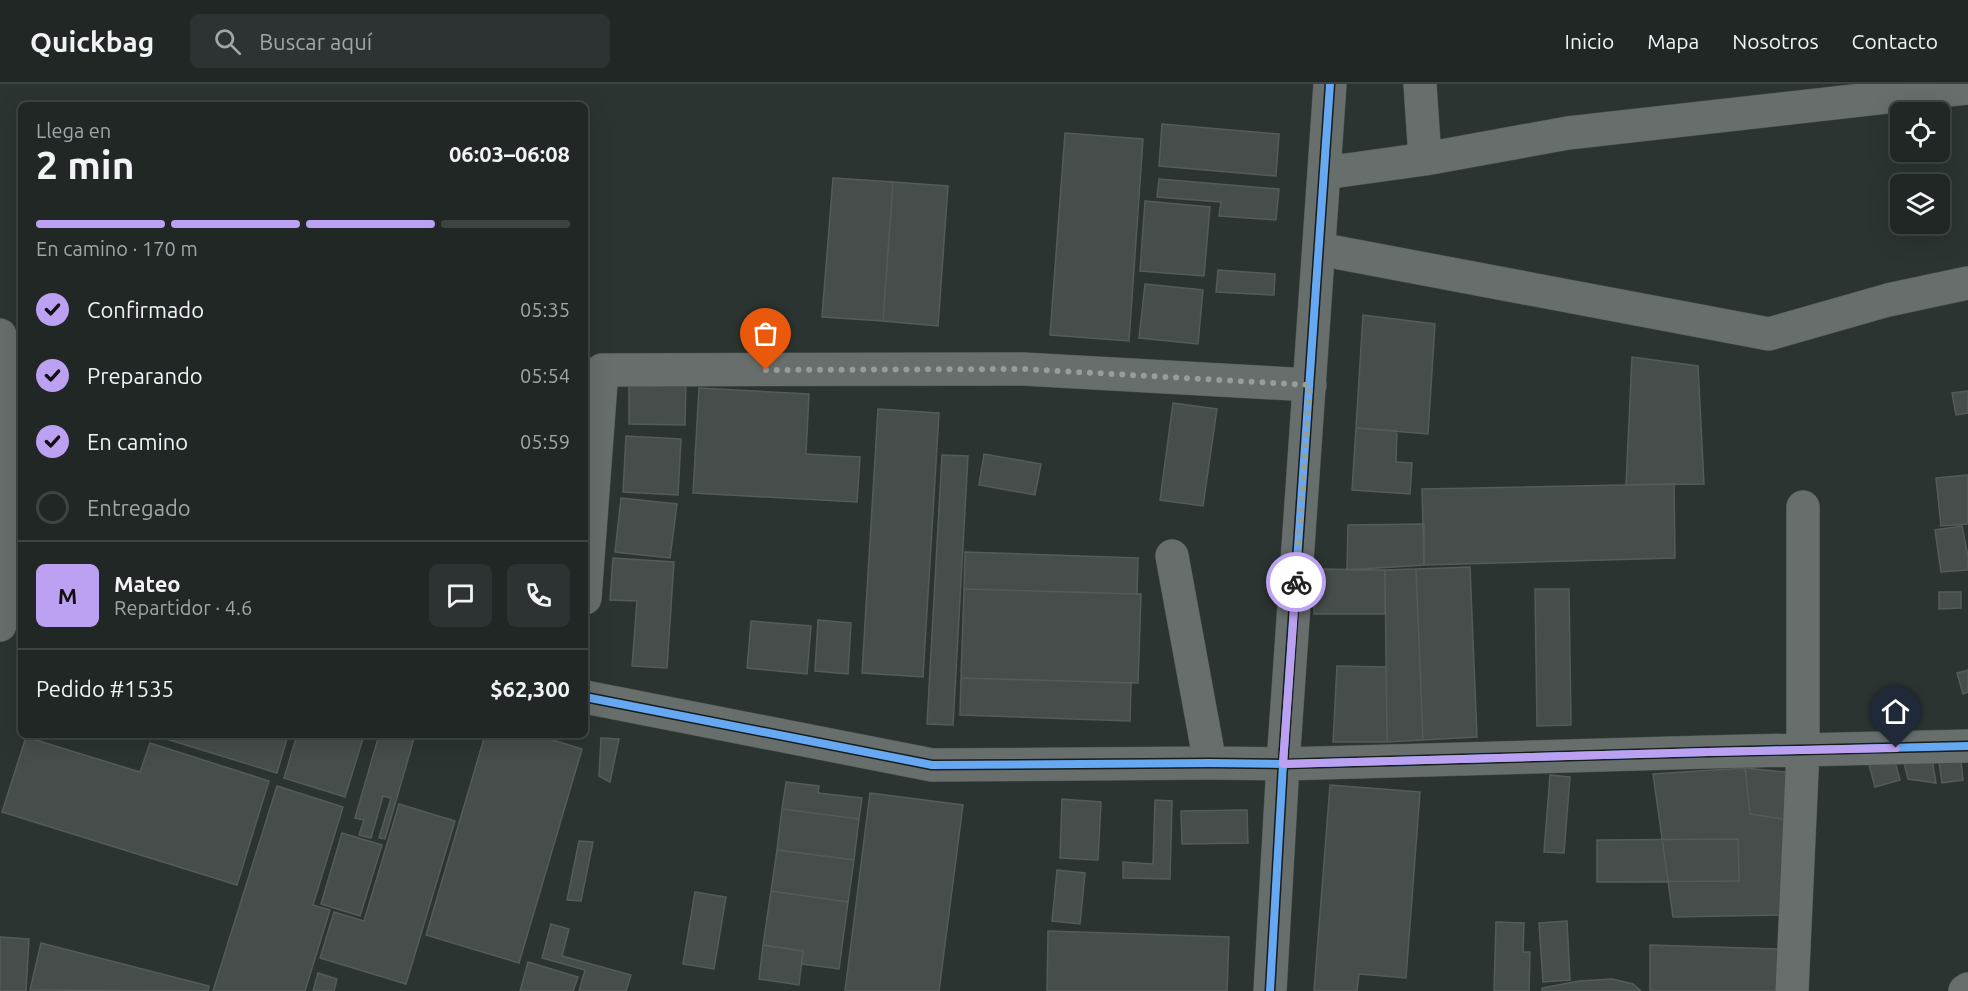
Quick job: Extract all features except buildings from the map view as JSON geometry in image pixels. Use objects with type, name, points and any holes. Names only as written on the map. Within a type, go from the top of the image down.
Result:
[{"type":"street","points":[[1270,991],[1283,764],[1330,84]]},
{"type":"street","points":[[1420,84],[1425,159]]},
{"type":"street","points":[[1325,173],[1425,159],[1568,133],[1968,88]]},
{"type":"street","points":[[1319,249],[1769,334],[1888,300],[1968,283]]},
{"type":"street","points":[[0,335],[14,534],[0,625]]},
{"type":"street","points":[[588,558],[602,370],[1023,369],[1310,385]]},
{"type":"street","points":[[1792,991],[1803,750],[1803,507]]},
{"type":"street","points":[[1172,556],[1210,763]]},
{"type":"street","points":[[588,698],[932,765],[1283,764],[1967,745]]},
{"type":"cycle path","points":[[1270,991],[1283,764],[1330,84]]},
{"type":"cycle path","points":[[588,698],[932,765],[1283,764],[1968,746]]},
{"type":"way so far","points":[[766,370],[1023,369],[1310,385],[1296,582]]},
{"type":"route","points":[[1296,582],[1283,764],[1896,748]]}]
